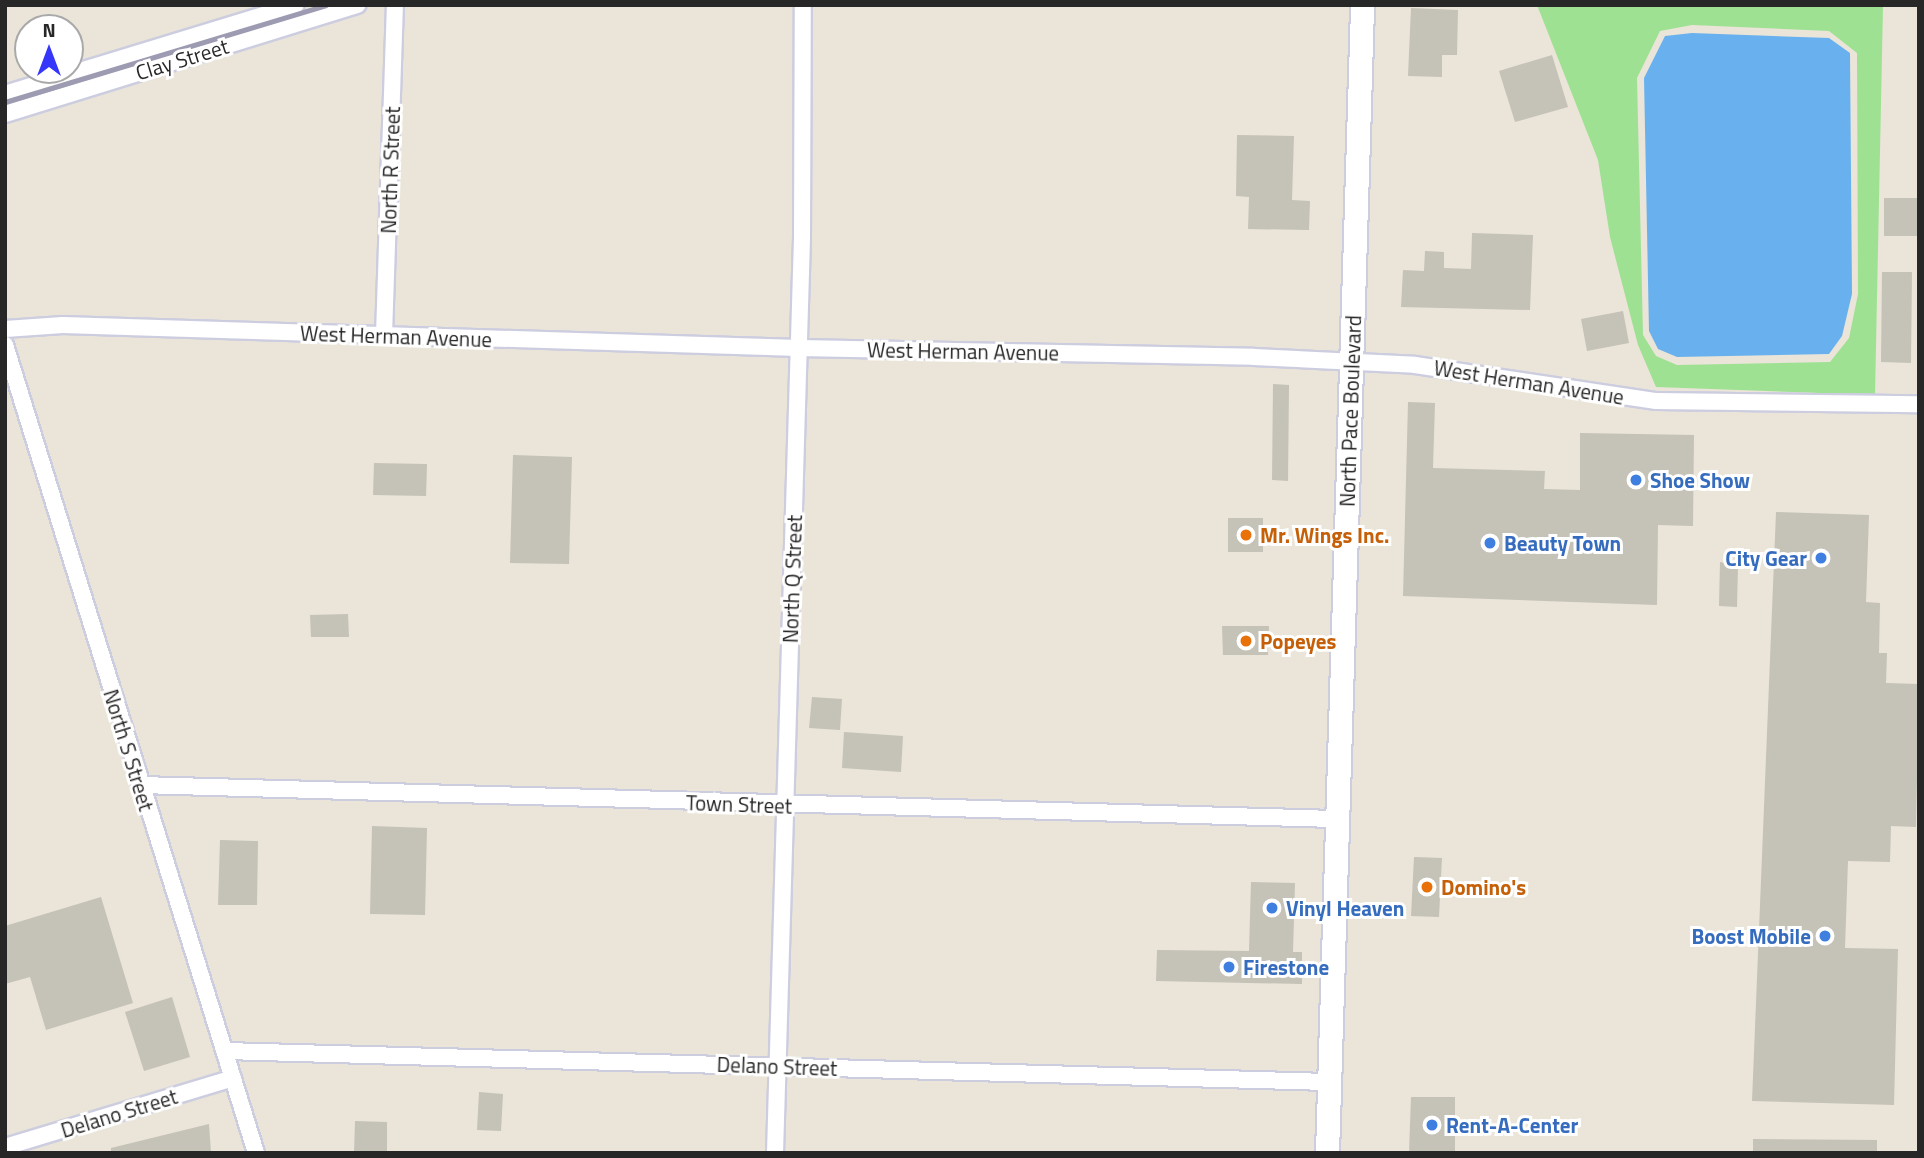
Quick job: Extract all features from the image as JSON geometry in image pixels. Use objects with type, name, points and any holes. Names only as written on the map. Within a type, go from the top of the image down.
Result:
[{"type":"main road","name":"North Pace Boulevard","points":[[1327,1153],[1362,5]]},
{"type":"street","name":"Clay Street","points":[[5,94],[296,5]]},
{"type":"street","name":"Clay Street","points":[[5,114],[358,5]]},
{"type":"street","name":"North R Street","points":[[384,335],[396,5]]},
{"type":"street","name":"North Q Street","points":[[775,1153],[799,348],[803,5]]},
{"type":"street","name":"West Herman Avenue","points":[[5,329],[63,325],[1352,362],[1434,367],[1656,401],[1919,404]]},
{"type":"street","name":"North S Street","points":[[5,345],[256,1153]]},
{"type":"street","name":"Town Street","points":[[140,785],[786,806],[1338,819]]},
{"type":"street","name":"Delano Street","points":[[225,1051],[1329,1082]]},
{"type":"street","name":"Delano Street","points":[[5,1147],[233,1078]]},
{"type":"green space","points":[[1537,5],[1883,6],[1875,395],[1656,387],[1638,345],[1610,237],[1598,160]],"holes":[[[1692,25],[1829,31],[1857,53],[1858,294],[1849,338],[1830,362],[1677,365],[1656,356],[1643,335],[1637,78],[1660,31]]]},
{"type":"water","points":[[1692,33],[1829,38],[1850,53],[1852,294],[1842,336],[1829,354],[1677,357],[1658,349],[1649,331],[1644,78],[1665,36]]},
{"type":"building","points":[[1411,8],[1458,10],[1457,55],[1442,55],[1442,77],[1408,76]]},
{"type":"building","points":[[1552,55],[1568,107],[1515,122],[1499,71]]},
{"type":"building","points":[[1237,135],[1294,136],[1292,200],[1310,201],[1309,230],[1248,229],[1249,197],[1236,196]]},
{"type":"building","points":[[1884,198],[1919,198],[1919,236],[1884,236]]},
{"type":"building","points":[[1472,233],[1533,235],[1530,310],[1401,307],[1403,270],[1424,271],[1425,251],[1444,252],[1444,268],[1471,269]]},
{"type":"building","points":[[1882,272],[1912,272],[1911,363],[1881,362]]},
{"type":"building","points":[[1623,311],[1629,343],[1587,351],[1581,319]]},
{"type":"building","points":[[1273,384],[1289,385],[1288,481],[1272,480]]},
{"type":"building","points":[[1408,402],[1435,403],[1433,468],[1545,471],[1544,489],[1580,490],[1580,433],[1694,435],[1693,526],[1658,525],[1657,605],[1403,596]]},
{"type":"building","points":[[513,455],[572,457],[569,564],[510,563]]},
{"type":"building","points":[[374,463],[427,464],[426,496],[373,495]]},
{"type":"building","points":[[1776,512],[1869,515],[1866,602],[1880,603],[1879,653],[1887,653],[1886,683],[1919,684],[1916,827],[1891,826],[1890,862],[1848,861],[1845,948],[1898,949],[1894,1105],[1752,1101]]},
{"type":"building","name":"Mr. Wings Inc.","points":[[1228,518],[1263,518],[1263,552],[1228,552]]},
{"type":"building","points":[[1720,562],[1738,566],[1737,607],[1719,606]]},
{"type":"building","points":[[348,614],[349,637],[311,637],[310,615]]},
{"type":"building","name":"Popeyes","points":[[1222,626],[1269,626],[1268,655],[1223,655]]},
{"type":"building","points":[[812,697],[842,699],[840,730],[809,728]]},
{"type":"building","points":[[844,732],[903,736],[901,772],[842,768]]},
{"type":"building","points":[[372,826],[427,828],[425,915],[370,914]]},
{"type":"building","points":[[220,840],[258,841],[257,905],[218,905]]},
{"type":"building","name":"Domino's","points":[[1414,857],[1442,858],[1439,917],[1411,916]]},
{"type":"building","name":"Firestone","points":[[1251,882],[1295,883],[1293,952],[1302,952],[1302,984],[1156,981],[1157,950],[1249,951]]},
{"type":"building","points":[[101,897],[133,1003],[46,1030],[30,977],[5,984],[5,926]]},
{"type":"building","points":[[172,997],[190,1057],[144,1071],[125,1012]]},
{"type":"building","points":[[479,1092],[503,1094],[501,1131],[477,1130]]},
{"type":"building","name":"Rent-A-Center","points":[[1411,1097],[1455,1097],[1455,1153],[1409,1153]]},
{"type":"building","points":[[355,1121],[387,1122],[387,1153],[354,1153]]},
{"type":"building","points":[[209,1124],[211,1153],[111,1153],[111,1148]]},
{"type":"building","points":[[1753,1139],[1877,1140],[1877,1153],[1753,1153]]},
{"type":"railway","points":[[5,102],[326,5]]},
{"type":"place","name":"Shoe Show","points":[[1636,480]]},
{"type":"place","name":"Mr. Wings Inc.","points":[[1246,535]]},
{"type":"place","name":"Beauty Town","points":[[1490,543]]},
{"type":"place","name":"City Gear","points":[[1821,558]]},
{"type":"place","name":"Popeyes","points":[[1246,641]]},
{"type":"place","name":"Domino's","points":[[1427,887]]},
{"type":"place","name":"Vinyl Heaven","points":[[1272,908]]},
{"type":"place","name":"Boost Mobile","points":[[1825,936]]},
{"type":"place","name":"Firestone","points":[[1229,967]]},
{"type":"place","name":"Rent-A-Center","points":[[1432,1125]]}]
